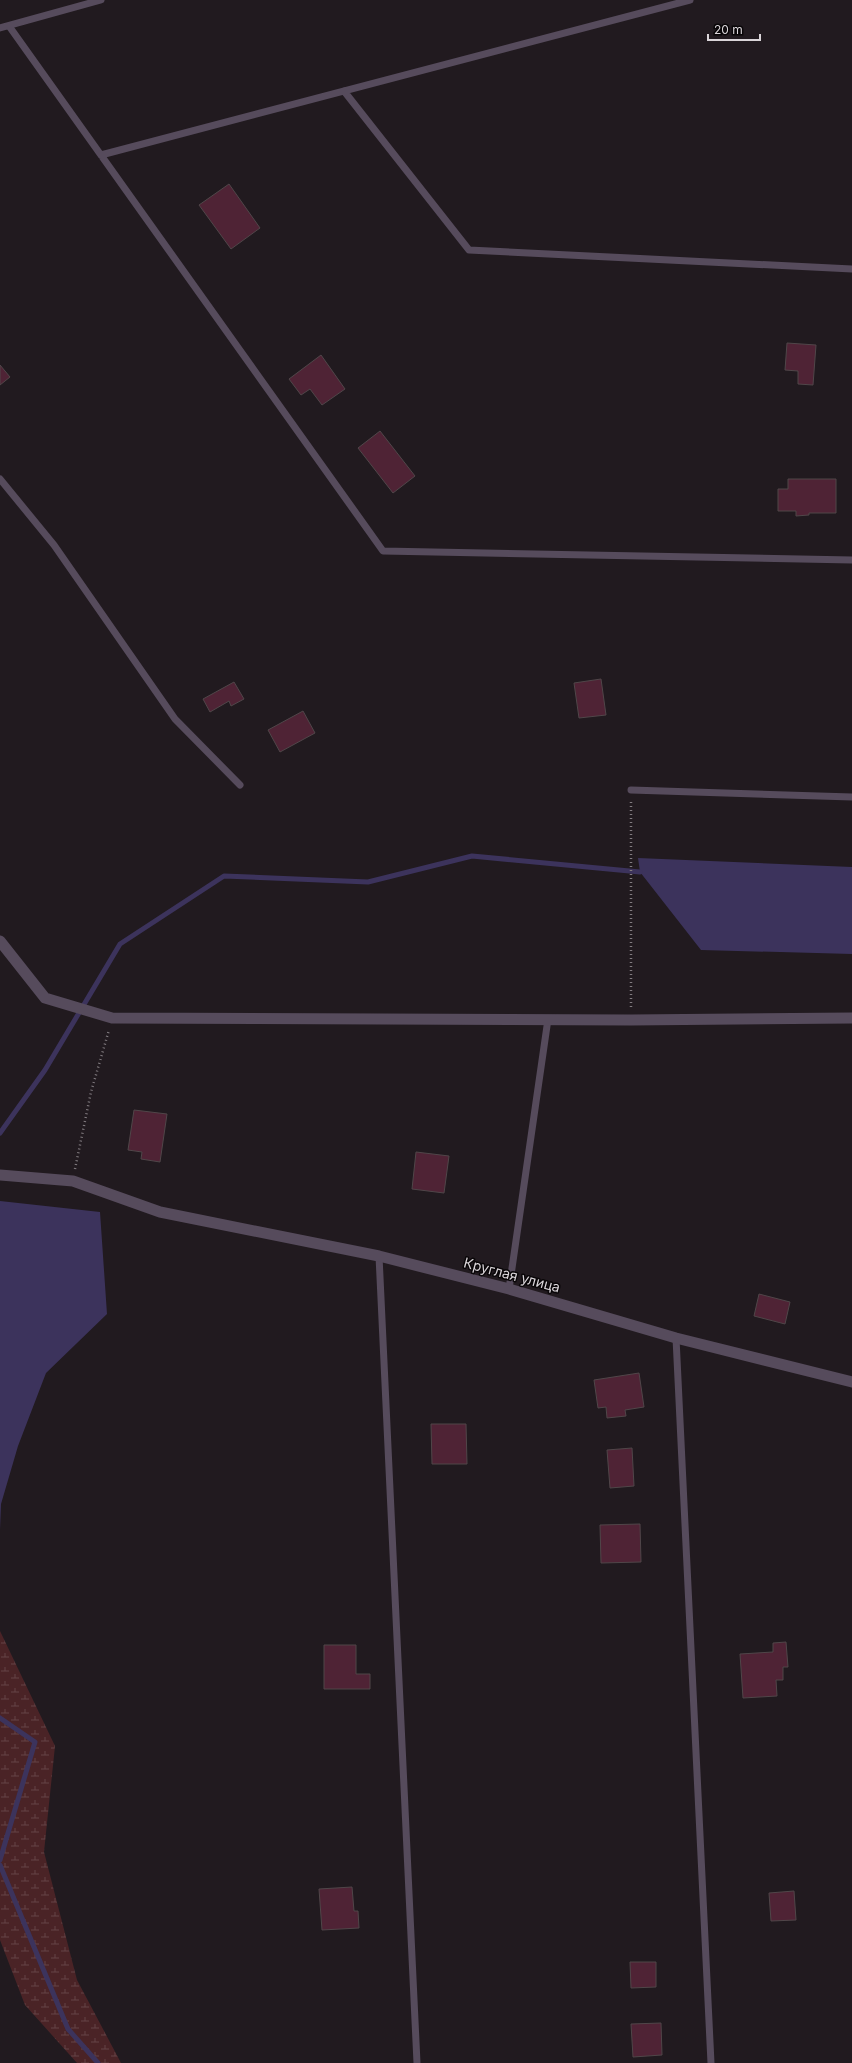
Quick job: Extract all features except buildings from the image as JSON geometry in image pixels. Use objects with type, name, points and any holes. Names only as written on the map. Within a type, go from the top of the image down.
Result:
[{"type":"street","points":[[0,941],[45,998],[112,1018],[631,1020],[852,1018]]},
{"type":"street","name":"Круглая улица","points":[[0,1175],[73,1181],[160,1212],[379,1256],[509,1289],[676,1338],[852,1382]]},
{"type":"lane","points":[[0,28],[101,0]]},
{"type":"lane","points":[[101,155],[690,0]]},
{"type":"lane","points":[[8,26],[383,551],[852,560]]},
{"type":"lane","points":[[344,91],[469,250],[852,269]]},
{"type":"lane","points":[[0,479],[54,545],[175,719],[240,784]]},
{"type":"lane","points":[[631,790],[852,797]]},
{"type":"lane","points":[[509,1289],[548,1019]]},
{"type":"lane","points":[[379,1256],[417,2063]]},
{"type":"lane","points":[[676,1338],[711,2063]]},
{"type":"path","points":[[631,790],[631,1020]]},
{"type":"path","points":[[73,1181],[91,1092],[112,1018]]},
{"type":"green space","points":[[0,1631],[55,1746],[44,1852],[77,1980],[121,2063],[77,2063],[25,2005],[0,1940]]},
{"type":"shaded area","points":[[638,858],[852,867],[852,954],[701,950],[640,872]]},
{"type":"shaded area","points":[[0,1201],[100,1212],[107,1314],[46,1373],[18,1446],[1,1504],[0,1530]]},
{"type":"waterway","points":[[0,1133],[45,1070],[120,944],[224,876],[368,882],[472,856],[640,872]]},
{"type":"waterway","points":[[0,1718],[35,1742],[0,1860]]},
{"type":"waterway","points":[[0,1865],[68,2029],[98,2063]]}]
